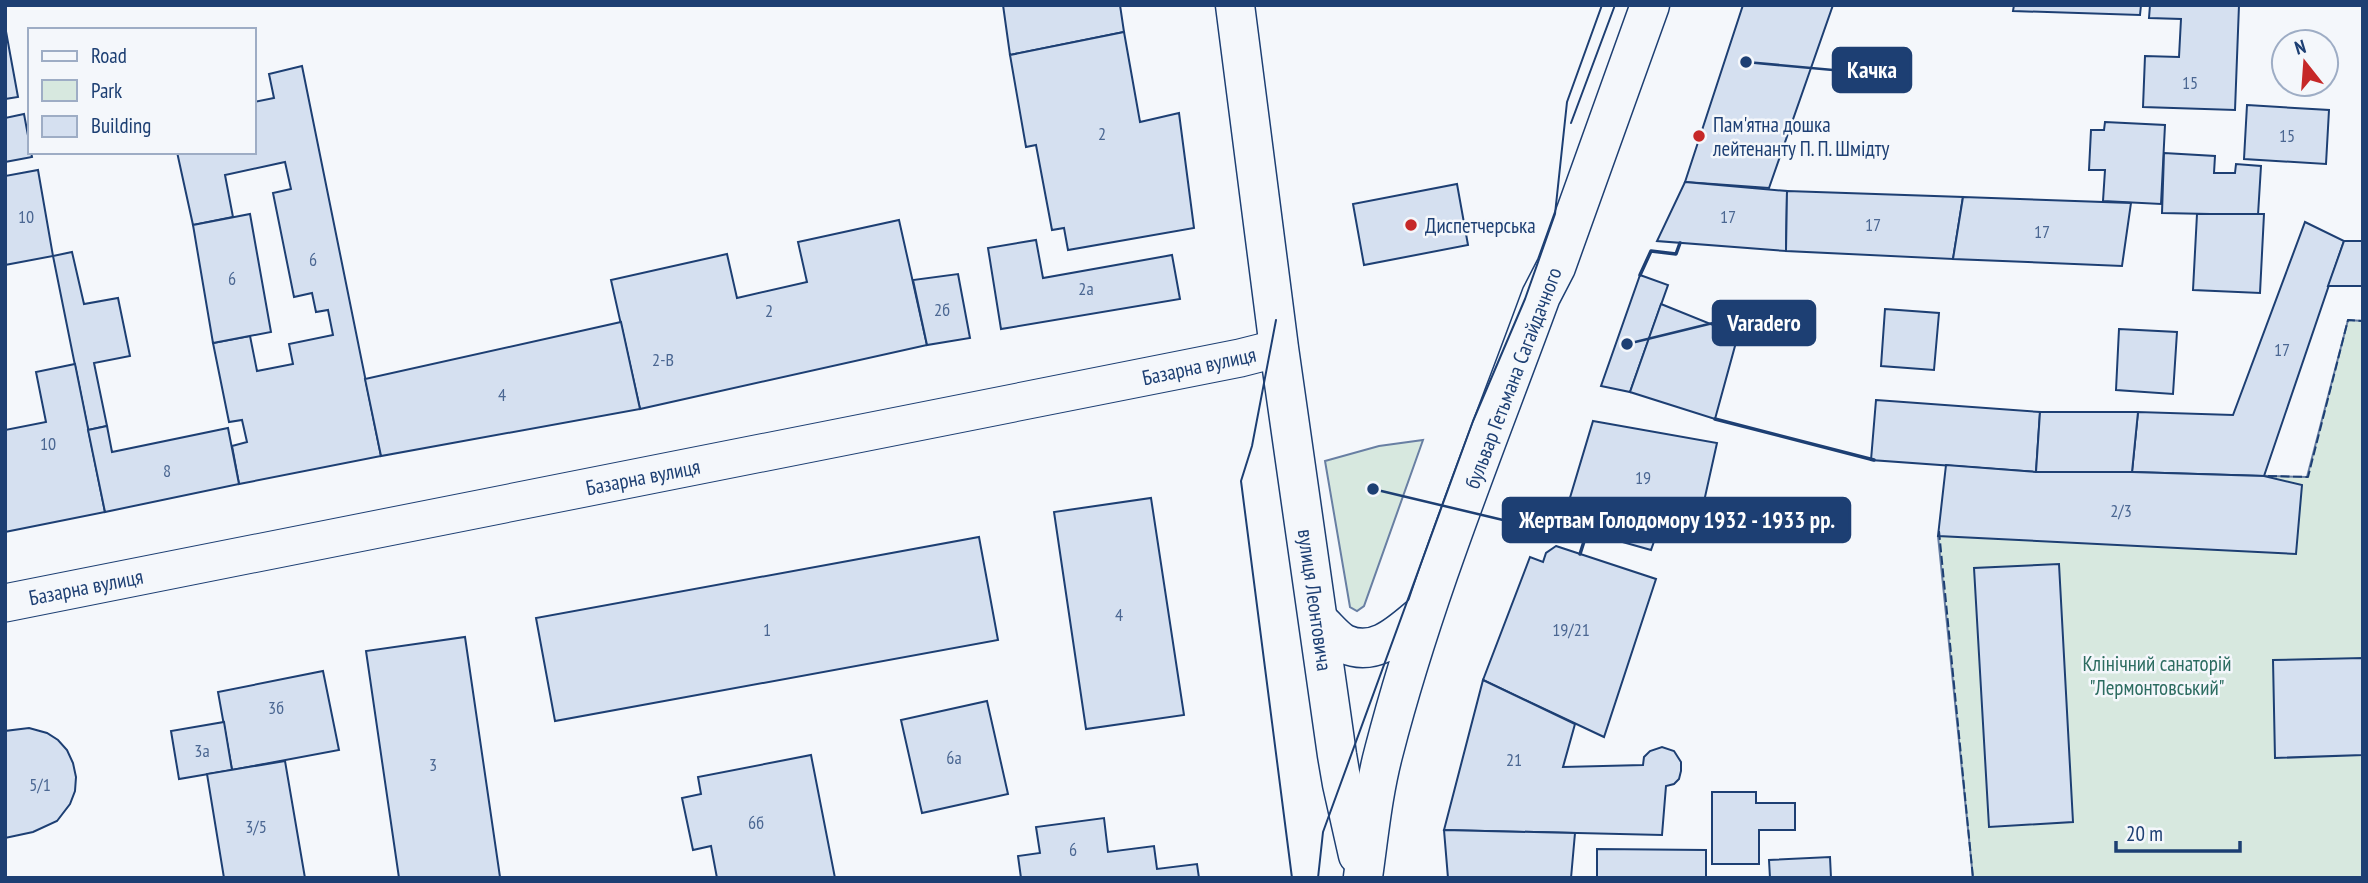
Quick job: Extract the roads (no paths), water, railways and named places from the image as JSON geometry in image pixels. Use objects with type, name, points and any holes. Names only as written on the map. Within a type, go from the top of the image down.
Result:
[{"type":"street","name":"вулиця Леонтовича","points":[[1235,5],[1310,567],[1342,784],[1363,877]]},
{"type":"street","name":"бульвар Гетьмана Сагайдачного","points":[[1363,877],[1374,798],[1384,752],[1424,613],[1541,296],[1556,267],[1650,5]]},
{"type":"street","name":"Базарна вулиця","points":[[5,603],[1240,358],[1278,334]]},
{"type":"street","points":[[1320,621],[1343,644],[1370,650],[1394,638],[1424,613]]},
{"type":"tram line","points":[[1318,878],[1323,832],[1473,421],[1525,299],[1555,214],[1567,102],[1602,5]]},
{"type":"tram line","points":[[1571,123],[1615,5]]},
{"type":"tram line","points":[[1276,320],[1252,446],[1241,481],[1292,878]]},
{"type":"place","name":"Качка","points":[[1746,62]]},
{"type":"place","name":"Пам'ятна дошка лейтенанту П. П. Шмідту","points":[[1699,136]]},
{"type":"place","name":"Диспетчерська","points":[[1411,225]]},
{"type":"place","name":"Varadero","points":[[1627,344]]},
{"type":"place","name":"Жертвам Голодомору 1932 - 1933 рр.","points":[[1373,489]]},
{"type":"park label","name":"Клінічний санаторій \"Лермонтовський\"","points":[[2157,675]]}]
